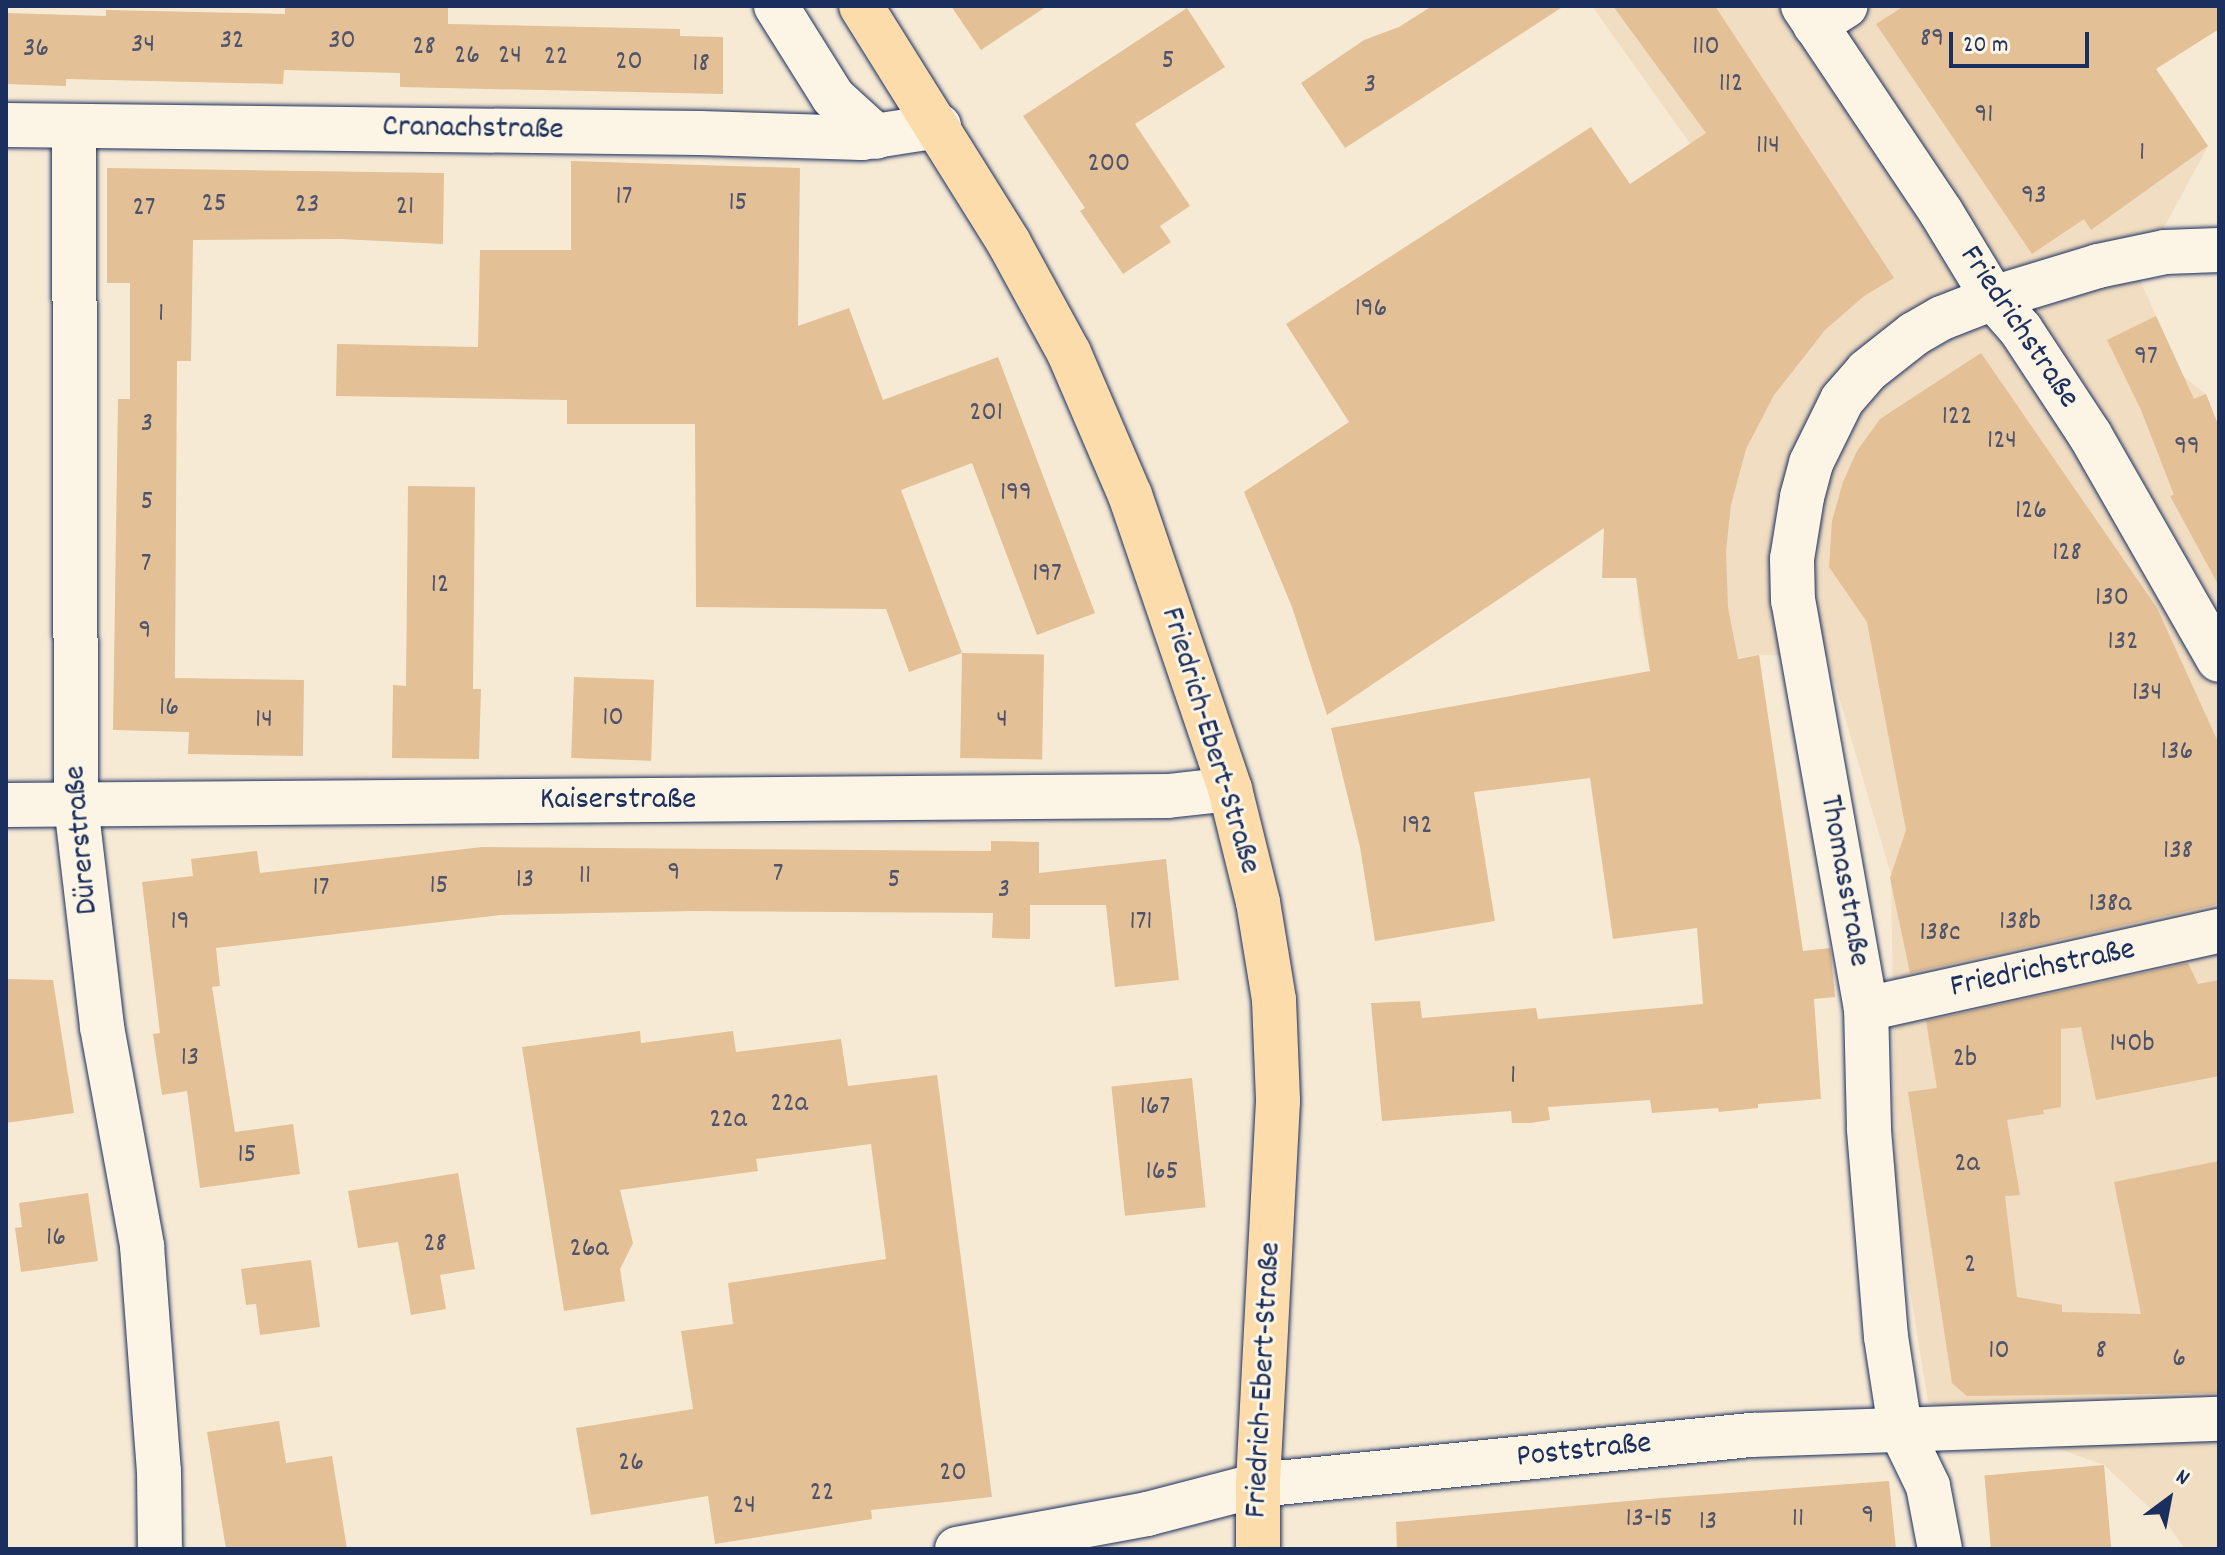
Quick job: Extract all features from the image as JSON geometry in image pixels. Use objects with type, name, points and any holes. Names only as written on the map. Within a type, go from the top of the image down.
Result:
[{"type":"main road","name":"Friedrich-Ebert-Straße","points":[[861,6],[939,126],[1069,353],[1130,495],[1230,789],[1258,902],[1274,1000],[1278,1101],[1258,1485],[1258,1549]]},
{"type":"street","points":[[776,6],[833,97],[877,137]]},
{"type":"street","name":"Friedrichstraße","points":[[1821,12],[1993,298],[2021,330],[2090,435],[2219,660]]},
{"type":"street","name":"Cranachstraße","points":[[6,125],[877,137],[939,126]]},
{"type":"street","name":"Dürerstraße","points":[[74,127],[76,805],[102,1027],[142,1246],[159,1471],[160,1549]]},
{"type":"street","name":"Thomasstraße","points":[[1940,1549],[1928,1486],[1900,1428],[1886,1337],[1874,1200],[1866,1009],[1793,601],[1792,559],[1802,497],[1827,429],[1842,400],[1867,371],[1928,326],[1993,298],[2098,266],[2165,252],[2219,250]]},
{"type":"street","name":"Kaiserstraße","points":[[6,805],[1168,796],[1230,789]]},
{"type":"street","name":"Friedrichstraße","points":[[1866,1009],[2219,931]]},
{"type":"street","name":"Poststraße","points":[[957,1549],[1147,1514],[1258,1485],[1752,1435],[2219,1419]]},
{"type":"shaded area","points":[[1592,6],[1957,6],[2075,162],[2172,92],[2208,146],[2138,276],[2184,377],[2206,394],[2219,427],[2219,1549],[2185,1549],[2168,1525],[2104,1465],[1928,1402],[1896,1201],[1891,875],[1827,656],[1759,655],[1650,671],[1639,615],[1637,584],[1648,577],[1775,263]]},
{"type":"building","points":[[285,6],[448,6],[448,24],[680,29],[680,36],[723,37],[723,94],[400,87],[400,73],[284,70],[283,84],[66,79],[66,86],[6,84],[6,13],[106,16],[106,10],[285,14]]},
{"type":"building","points":[[951,6],[1047,6],[981,50]]},
{"type":"building","points":[[1432,6],[1564,6],[1345,148],[1301,83],[1364,40],[1399,27]]},
{"type":"building","points":[[1613,6],[1715,6],[1894,278],[1864,296],[1825,330],[1774,395],[1746,449],[1731,505],[1726,551],[1728,608],[1738,659],[1759,655],[1803,951],[1830,948],[1835,997],[1814,999],[1821,1099],[1758,1104],[1758,1108],[1719,1112],[1718,1108],[1652,1113],[1650,1100],[1548,1107],[1550,1120],[1530,1123],[1512,1123],[1511,1111],[1382,1121],[1371,1003],[1420,1001],[1422,1018],[1536,1008],[1538,1019],[1703,1004],[1697,928],[1613,939],[1590,778],[1474,792],[1495,921],[1375,941],[1360,847],[1331,728],[1650,671],[1636,578],[1602,578],[1604,528],[1327,715],[1292,607],[1244,492],[1349,422],[1286,324],[1591,127],[1630,184],[1706,133]]},
{"type":"building","points":[[1904,6],[2219,6],[2219,29],[2156,69],[2208,146],[2091,230],[2084,219],[2032,254],[1876,24]]},
{"type":"building","points":[[1187,8],[1225,67],[1135,124],[1190,206],[1160,226],[1171,242],[1123,274],[1080,211],[1085,208],[1023,116]]},
{"type":"building","points":[[571,161],[800,168],[798,326],[849,308],[883,400],[998,357],[1095,613],[1037,635],[972,463],[901,490],[962,653],[909,672],[886,609],[696,607],[695,424],[567,424],[567,400],[336,396],[337,344],[478,347],[480,250],[571,250]]},
{"type":"building","points":[[107,168],[444,173],[443,244],[341,239],[193,240],[191,361],[177,361],[175,678],[304,680],[303,756],[188,754],[189,732],[113,730],[118,399],[130,399],[130,283],[107,283]]},
{"type":"building","points":[[2156,316],[2194,399],[2206,394],[2219,427],[2219,586],[2170,496],[2174,495],[2141,410],[2107,340]]},
{"type":"building","points":[[1981,353],[2157,608],[2219,744],[2219,904],[1910,973],[1890,878],[1906,830],[1867,622],[1829,567],[1832,521],[1843,482],[1857,451],[1880,419]]},
{"type":"building","points":[[408,486],[475,487],[473,689],[481,689],[479,759],[392,758],[393,685],[406,686]]},
{"type":"building","points":[[962,653],[1044,654],[1042,759],[960,758]]},
{"type":"building","points":[[574,677],[654,680],[651,761],[571,758]]},
{"type":"building","points":[[991,841],[1039,842],[1039,873],[1166,859],[1179,980],[1115,987],[1106,905],[1030,905],[1030,939],[992,938],[993,913],[693,911],[501,915],[216,948],[220,986],[212,987],[235,1132],[293,1124],[300,1174],[200,1188],[187,1091],[162,1095],[153,1034],[160,1033],[142,882],[193,876],[191,859],[257,851],[260,873],[482,847],[991,851]]},
{"type":"building","points":[[2188,963],[2198,984],[2219,980],[2219,1076],[2096,1100],[2081,1027],[2061,1029],[2061,1107],[2043,1110],[2044,1114],[2007,1120],[2020,1195],[2005,1196],[2017,1297],[2062,1305],[2062,1312],[2141,1314],[2114,1182],[2219,1161],[2219,1393],[1967,1396],[1952,1383],[1908,1092],[1937,1088],[1926,1021]]},
{"type":"building","points":[[6,979],[53,980],[74,1113],[6,1123]]},
{"type":"building","points":[[640,1031],[641,1043],[733,1031],[736,1052],[841,1039],[848,1086],[937,1075],[992,1497],[871,1510],[872,1519],[715,1544],[708,1496],[591,1515],[576,1428],[693,1409],[681,1331],[733,1324],[728,1283],[886,1259],[871,1144],[756,1159],[758,1171],[620,1190],[633,1243],[620,1269],[625,1301],[564,1311],[522,1047]]},
{"type":"building","points":[[1192,1078],[1206,1207],[1125,1216],[1111,1086]]},
{"type":"building","points":[[458,1173],[475,1269],[440,1275],[446,1309],[411,1315],[398,1242],[358,1248],[348,1191]]},
{"type":"building","points":[[88,1193],[98,1261],[21,1272],[15,1228],[22,1227],[19,1203]]},
{"type":"building","points":[[311,1260],[320,1327],[260,1335],[256,1304],[246,1305],[241,1269]]},
{"type":"building","points":[[279,1421],[286,1463],[332,1456],[347,1549],[226,1549],[207,1432]]},
{"type":"building","points":[[2104,1465],[2111,1549],[1991,1549],[1984,1475]]},
{"type":"building","points":[[1889,1481],[1896,1549],[1397,1549],[1396,1522]]}]
